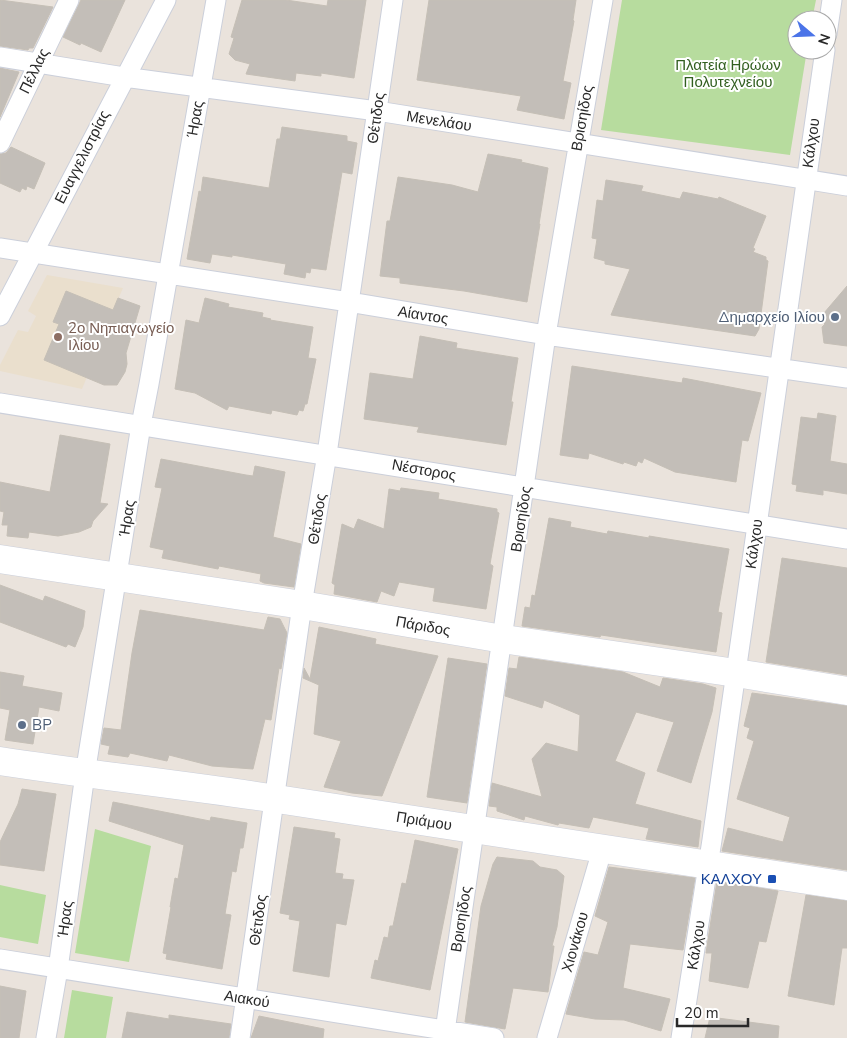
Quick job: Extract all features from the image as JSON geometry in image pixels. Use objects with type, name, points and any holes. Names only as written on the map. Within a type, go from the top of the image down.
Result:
[{"type":"street","name":"Πέλλας","points":[[0,143],[70,0]]},
{"type":"street","name":"Ευαγγελιστρίας","points":[[0,316],[166,0]]},
{"type":"street","name":"Ήρας","points":[[46,1038],[58,969],[85,774],[141,425],[216,0]]},
{"type":"street","name":"Θέτιδος","points":[[240,1038],[392,0]]},
{"type":"street","name":"Βρισηίδος","points":[[444,1035],[526,487],[546,335],[603,0]]},
{"type":"street","name":"Μενελάου","points":[[0,57],[124,77],[377,111],[847,186]]},
{"type":"street","name":"Κάλχου","points":[[681,1038],[736,673],[824,60]]},
{"type":"street","name":"Αίαντος","points":[[0,248],[349,302],[546,335],[847,378]]},
{"type":"street","name":"Νέστορος","points":[[0,403],[847,539]]},
{"type":"street","name":"Πάριδος","points":[[0,559],[302,605],[502,639],[847,691]]},
{"type":"street","name":"Πριάμου","points":[[0,761],[603,847],[847,886]]},
{"type":"street","name":"Χιονάκου","points":[[547,1038],[603,847]]},
{"type":"street","name":"Αιακού","points":[[0,960],[247,999],[444,1035],[494,1038]]},
{"type":"shaded area","name":"2ο Νηπιαγωγείο Ιλίου","points":[[47,275],[123,288],[82,389],[0,371],[0,365],[18,330],[28,332],[36,316],[28,311]]},
{"type":"green space","name":"Πλατεία Ηρώων Πολυτεχνείου","points":[[622,0],[816,0],[814,10],[787,10],[787,60],[805,60],[790,155],[601,130]]},
{"type":"green space","points":[[95,829],[151,846],[129,962],[75,953]]},
{"type":"green space","points":[[0,885],[46,895],[38,944],[0,937]]},
{"type":"green space","points":[[72,990],[113,997],[106,1038],[64,1038]]},
{"type":"building","points":[[0,0],[53,7],[33,48],[28,50],[0,46]]},
{"type":"building","points":[[81,0],[125,0],[101,52],[63,37]]},
{"type":"building","points":[[242,0],[286,0],[327,6],[328,0],[366,0],[354,78],[321,73],[321,76],[296,73],[295,81],[246,74],[250,64],[235,60],[229,54],[234,38],[231,37]]},
{"type":"building","points":[[429,0],[576,0],[563,81],[571,83],[564,119],[517,110],[521,96],[417,80]]},
{"type":"building","points":[[0,68],[19,72],[0,117]]},
{"type":"building","points":[[282,127],[347,136],[347,141],[357,143],[352,174],[342,172],[326,270],[311,268],[310,273],[306,272],[305,278],[284,274],[286,264],[232,255],[232,257],[212,254],[210,263],[187,259],[203,177],[269,188],[277,139],[280,139]]},
{"type":"building","points":[[11,147],[45,163],[34,189],[27,186],[26,190],[22,188],[20,192],[0,183],[0,154],[6,153]]},
{"type":"building","points":[[488,154],[522,160],[521,162],[548,168],[527,302],[464,291],[400,283],[400,278],[380,276],[387,221],[390,221],[398,177],[452,185],[478,192]]},
{"type":"building","points":[[606,180],[643,186],[641,191],[680,199],[683,192],[718,199],[719,197],[766,216],[753,248],[755,249],[753,252],[766,257],[768,261],[759,329],[755,336],[611,315],[630,269],[605,264],[605,261],[594,258],[597,239],[592,238],[597,200],[603,201]]},
{"type":"building","name":"Δημαρχείο Ιλίου","points":[[847,286],[847,346],[824,343],[822,327],[825,324],[821,320],[826,314],[824,313]]},
{"type":"building","points":[[66,291],[113,310],[118,298],[140,306],[126,353],[127,364],[125,372],[117,385],[104,385],[44,360],[59,324],[53,322]]},
{"type":"building","points":[[205,298],[229,304],[228,307],[263,313],[262,317],[270,320],[313,327],[308,358],[316,359],[307,404],[305,404],[303,411],[299,410],[297,415],[272,410],[271,414],[229,406],[227,410],[195,393],[175,389],[186,320],[199,323]]},
{"type":"building","points":[[420,336],[457,343],[456,348],[518,358],[506,445],[417,432],[419,427],[364,419],[370,373],[413,379]]},
{"type":"building","points":[[572,366],[682,383],[683,378],[761,393],[748,441],[742,440],[736,482],[675,472],[644,458],[642,463],[638,461],[636,466],[624,462],[623,464],[589,453],[588,459],[560,455]]},
{"type":"building","points":[[818,413],[836,416],[830,461],[847,464],[847,494],[823,490],[823,495],[796,491],[797,485],[792,484],[801,417],[817,419]]},
{"type":"building","points":[[60,435],[110,444],[100,503],[108,504],[93,521],[91,527],[79,532],[58,536],[29,532],[28,538],[7,536],[8,525],[2,525],[4,512],[0,511],[0,482],[50,492]]},
{"type":"building","points":[[161,459],[253,476],[255,466],[285,472],[273,537],[301,544],[294,587],[264,583],[260,581],[261,574],[219,566],[218,569],[162,558],[164,550],[150,547],[162,488],[155,487]]},
{"type":"building","points":[[401,488],[439,493],[438,499],[497,509],[499,513],[490,564],[493,566],[486,609],[433,601],[435,588],[399,582],[394,596],[381,591],[377,602],[334,594],[335,585],[332,583],[342,524],[354,529],[358,519],[384,529],[389,489],[400,491]]},
{"type":"building","points":[[549,518],[571,522],[570,527],[607,534],[608,531],[649,538],[649,536],[729,549],[718,612],[722,613],[716,652],[601,635],[600,637],[522,626],[525,607],[530,608],[532,595],[535,596]]},
{"type":"building","points":[[782,558],[847,568],[847,675],[766,662]]},
{"type":"building","points":[[0,585],[43,601],[45,596],[85,611],[83,627],[75,647],[68,644],[66,647],[0,622]]},
{"type":"building","points":[[140,610],[264,630],[268,617],[280,619],[287,633],[281,669],[279,668],[271,720],[265,719],[253,769],[212,766],[169,755],[167,761],[130,753],[128,757],[108,754],[110,746],[101,744],[104,728],[121,730]]},
{"type":"building","points":[[319,627],[376,639],[375,644],[438,656],[382,796],[352,793],[324,787],[341,741],[314,734],[319,685],[303,678],[304,668],[310,679]]},
{"type":"building","points":[[519,657],[623,672],[660,687],[663,678],[703,684],[716,688],[712,712],[691,783],[657,771],[674,722],[636,712],[615,761],[645,773],[635,804],[701,821],[698,847],[646,839],[649,828],[593,817],[589,828],[559,823],[558,825],[525,816],[524,820],[497,811],[497,807],[489,806],[492,783],[542,797],[532,759],[546,743],[578,752],[580,715],[544,700],[542,708],[505,696],[509,668],[517,669]]},
{"type":"building","points":[[448,658],[487,664],[467,803],[427,797]]},
{"type":"building","points":[[0,672],[24,676],[22,686],[62,693],[59,711],[39,707],[33,744],[5,740],[10,710],[0,708]]},
{"type":"building","points":[[752,693],[847,706],[847,870],[722,851],[728,828],[783,842],[790,817],[737,799],[754,741],[747,738],[750,728],[744,726]]},
{"type":"building","points":[[22,789],[56,794],[44,871],[0,865],[0,842],[18,804]]},
{"type":"building","points":[[113,802],[210,821],[211,817],[247,823],[243,848],[240,848],[236,872],[232,871],[225,914],[231,915],[222,969],[166,959],[167,954],[163,953],[170,907],[175,878],[178,879],[184,845],[109,821]]},
{"type":"building","points":[[294,827],[335,833],[334,838],[340,839],[335,873],[343,874],[342,879],[354,880],[346,925],[336,923],[329,977],[293,971],[300,921],[289,919],[290,915],[280,913]]},
{"type":"building","points":[[415,840],[458,849],[430,990],[371,978],[375,960],[378,961],[384,937],[388,938],[390,926],[393,926],[402,883],[406,884]]},
{"type":"building","points":[[497,857],[533,861],[540,867],[557,870],[564,876],[557,927],[552,946],[554,946],[548,992],[513,988],[505,1029],[465,1022],[481,906],[493,864]]},
{"type":"building","points":[[609,867],[695,878],[683,950],[630,944],[623,988],[670,999],[661,1031],[624,1020],[595,1019],[566,1014],[584,952],[598,955],[608,922],[595,916]]},
{"type":"building","points":[[717,881],[778,891],[766,942],[759,941],[748,988],[709,981],[712,953],[706,953]]},
{"type":"building","points":[[806,895],[847,901],[847,948],[842,948],[834,1005],[788,996]]},
{"type":"building","points":[[0,986],[26,991],[19,1038],[0,1038]]},
{"type":"building","points":[[127,1012],[169,1019],[169,1015],[231,1024],[229,1038],[122,1038]]},
{"type":"building","points":[[259,1016],[324,1029],[323,1038],[251,1038]]},
{"type":"building","points":[[710,1017],[779,1026],[778,1038],[705,1038]]},
{"type":"place","name":"Δημαρχείο Ιλίου","points":[[835,317]]},
{"type":"place","name":"2ο Νηπιαγωγείο Ιλίου","points":[[58,337]]},
{"type":"place","name":"BP","points":[[22,725]]},
{"type":"place","name":"ΚΑΛΧΟΥ","points":[[772,879]]}]
